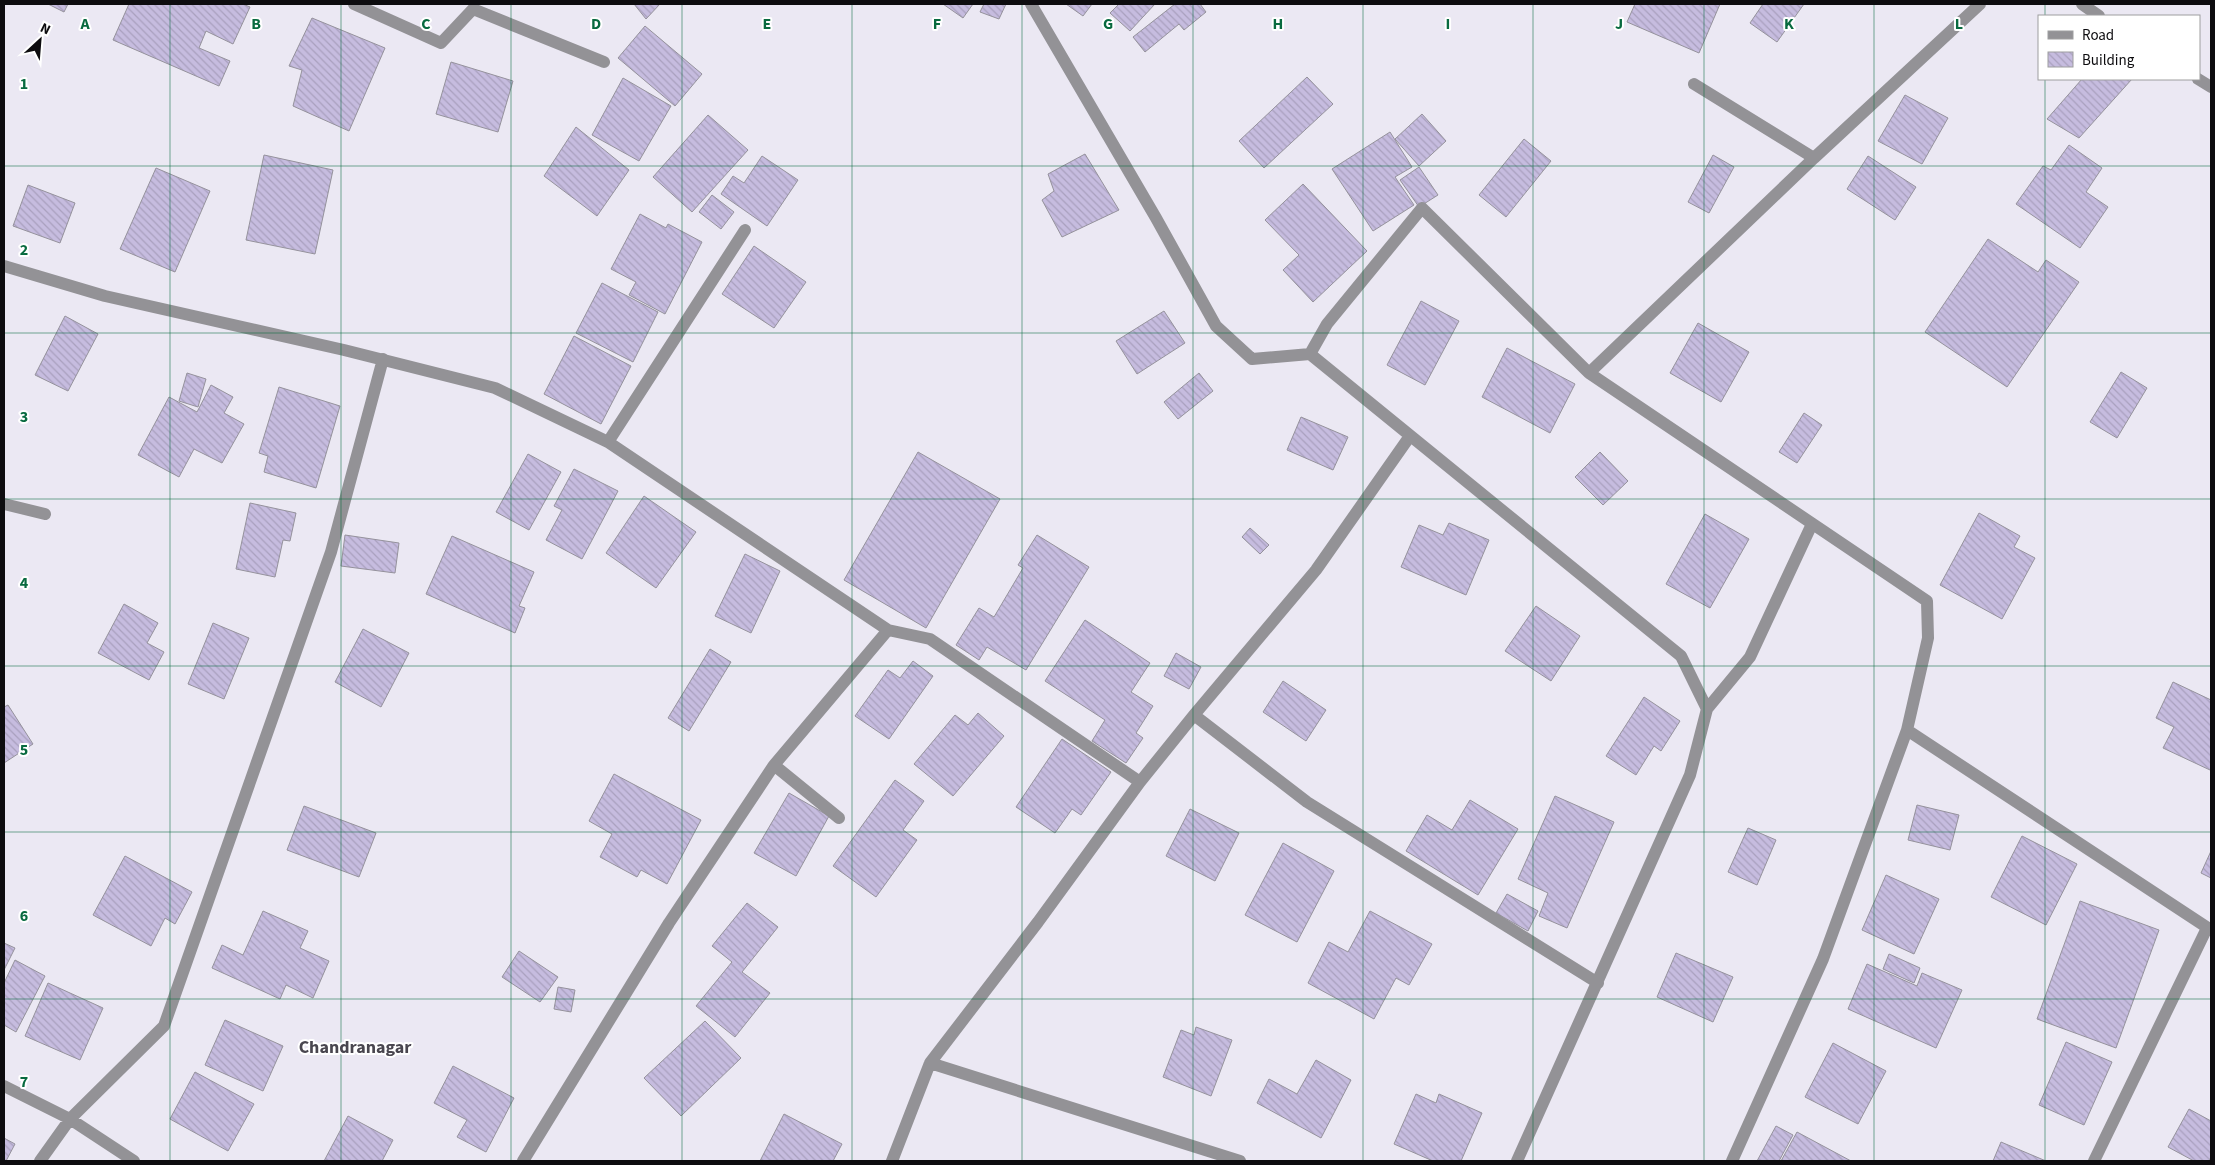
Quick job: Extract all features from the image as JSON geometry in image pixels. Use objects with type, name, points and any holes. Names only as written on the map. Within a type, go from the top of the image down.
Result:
[{"type":"street","points":[[354,4],[441,42],[473,9],[604,62]]},
{"type":"street","points":[[1031,4],[1156,218],[1216,326],[1252,359],[1310,354],[1681,656],[1707,708]]},
{"type":"street","points":[[1589,372],[1814,158],[1980,4]]},
{"type":"street","points":[[2082,4],[2097,15]]},
{"type":"street","points":[[2200,80],[2211,87]]},
{"type":"street","points":[[1694,84],[1814,158]]},
{"type":"street","points":[[1310,354],[1327,324],[1422,208],[1589,372],[1927,601],[1928,638],[1907,730],[1823,959],[1732,1161]]},
{"type":"street","points":[[608,442],[745,230]]},
{"type":"street","points":[[4,266],[105,296],[382,359],[495,388],[608,442],[888,630],[930,639],[1140,782]]},
{"type":"street","points":[[40,1161],[70,1119],[164,1026],[331,552],[382,359]]},
{"type":"street","points":[[892,1161],[930,1063],[1038,922],[1140,782],[1194,714],[1316,570],[1410,436]]},
{"type":"street","points":[[4,504],[45,514]]},
{"type":"street","points":[[1517,1161],[1690,776],[1707,708],[1750,657],[1812,524]]},
{"type":"street","points":[[523,1161],[669,923],[774,765],[888,630]]},
{"type":"street","points":[[1194,714],[1307,802],[1598,983]]},
{"type":"street","points":[[1907,730],[2209,929],[2094,1161]]},
{"type":"street","points":[[774,765],[839,818]]},
{"type":"street","points":[[930,1063],[1240,1161]]},
{"type":"street","points":[[4,1086],[70,1119],[134,1161]]},
{"type":"building","points":[[48,4],[68,4],[64,12]]},
{"type":"building","points":[[129,4],[243,4],[250,7],[233,44],[206,31],[199,48],[230,61],[219,86],[113,40]]},
{"type":"building","points":[[634,4],[660,4],[646,19]]},
{"type":"building","points":[[943,4],[973,4],[963,18]]},
{"type":"building","points":[[984,4],[1006,4],[999,19],[980,12]]},
{"type":"building","points":[[1066,4],[1092,4],[1083,16]]},
{"type":"building","points":[[1119,4],[1155,4],[1130,31],[1110,13]]},
{"type":"building","points":[[1175,4],[1200,4],[1206,12],[1184,30],[1179,24],[1145,52],[1133,37]]},
{"type":"building","points":[[1635,4],[1720,4],[1699,53],[1627,22]]},
{"type":"building","points":[[1763,4],[1804,4],[1777,42],[1750,23]]},
{"type":"building","points":[[312,18],[385,48],[349,131],[293,106],[302,70],[289,66]]},
{"type":"building","points":[[645,26],[702,74],[675,106],[618,58]]},
{"type":"building","points":[[451,62],[513,81],[498,132],[436,114]]},
{"type":"building","points":[[1307,77],[1333,104],[1264,168],[1239,141]]},
{"type":"building","points":[[623,78],[671,106],[639,161],[592,135]]},
{"type":"building","points":[[2081,80],[2131,80],[2079,138],[2047,119]]},
{"type":"building","points":[[1905,95],[1948,118],[1922,164],[1878,141]]},
{"type":"building","points":[[1422,114],[1446,141],[1419,166],[1395,139]]},
{"type":"building","points":[[708,115],[748,150],[692,212],[653,177]]},
{"type":"building","points":[[576,127],[629,170],[597,216],[544,176]]},
{"type":"building","points":[[1390,132],[1412,167],[1395,177],[1414,205],[1373,231],[1332,169]]},
{"type":"building","points":[[1524,139],[1551,161],[1506,217],[1479,195]]},
{"type":"building","points":[[2069,145],[2102,168],[2086,192],[2108,207],[2080,248],[2016,204],[2043,166],[2051,170]]},
{"type":"building","points":[[1085,154],[1119,210],[1062,237],[1042,200],[1054,191],[1048,174]]},
{"type":"building","points":[[264,155],[333,170],[315,254],[246,240]]},
{"type":"building","points":[[1713,155],[1734,167],[1709,213],[1688,202]]},
{"type":"building","points":[[762,156],[798,180],[767,226],[721,194],[733,176],[744,183]]},
{"type":"building","points":[[1868,156],[1916,187],[1895,220],[1847,189]]},
{"type":"building","points":[[1419,167],[1438,195],[1419,207],[1400,180]]},
{"type":"building","points":[[156,168],[210,191],[175,272],[120,249]]},
{"type":"building","points":[[1303,184],[1367,251],[1313,302],[1283,270],[1299,255],[1265,220]]},
{"type":"building","points":[[28,185],[75,203],[60,243],[13,226]]},
{"type":"building","points":[[712,195],[734,212],[721,229],[699,212]]},
{"type":"building","points":[[640,214],[666,228],[668,224],[702,242],[665,314],[629,295],[636,282],[611,269]]},
{"type":"building","points":[[1988,239],[2038,272],[2046,260],[2079,282],[2007,387],[1925,332]]},
{"type":"building","points":[[754,246],[806,282],[774,328],[722,294]]},
{"type":"building","points":[[602,283],[658,312],[633,362],[576,333]]},
{"type":"building","points":[[1421,301],[1459,321],[1425,385],[1387,365]]},
{"type":"building","points":[[1164,311],[1185,343],[1137,374],[1116,341]]},
{"type":"building","points":[[65,316],[98,334],[68,391],[35,375]]},
{"type":"building","points":[[1698,323],[1749,352],[1721,402],[1670,373]]},
{"type":"building","points":[[574,336],[631,366],[601,424],[544,394]]},
{"type":"building","points":[[1507,348],[1575,384],[1550,433],[1482,397]]},
{"type":"building","points":[[2121,372],[2147,388],[2117,438],[2090,422]]},
{"type":"building","points":[[187,373],[206,379],[198,407],[179,401]]},
{"type":"building","points":[[1199,373],[1213,391],[1178,419],[1164,402]]},
{"type":"building","points":[[211,385],[233,397],[224,413],[244,424],[222,463],[194,449],[179,477],[138,455],[169,397],[197,412]]},
{"type":"building","points":[[279,387],[340,406],[316,488],[264,472],[268,456],[259,453]]},
{"type":"building","points":[[1804,413],[1822,425],[1797,463],[1779,452]]},
{"type":"building","points":[[1301,417],[1348,437],[1333,470],[1287,450]]},
{"type":"building","points":[[918,452],[1000,499],[926,628],[844,580]]},
{"type":"building","points":[[1600,452],[1628,481],[1603,505],[1575,477]]},
{"type":"building","points":[[528,454],[561,472],[529,530],[496,512]]},
{"type":"building","points":[[574,469],[618,491],[582,559],[546,540],[562,510],[554,506]]},
{"type":"building","points":[[644,496],[696,532],[656,588],[606,553]]},
{"type":"building","points":[[250,503],[296,513],[290,541],[283,540],[275,577],[236,569]]},
{"type":"building","points":[[1979,513],[2020,536],[2014,547],[2035,558],[2002,619],[1940,585]]},
{"type":"building","points":[[1705,514],[1749,539],[1710,608],[1666,584]]},
{"type":"building","points":[[1449,523],[1489,540],[1466,595],[1401,567],[1419,525],[1443,535]]},
{"type":"building","points":[[1250,528],[1269,545],[1260,554],[1242,537]]},
{"type":"building","points":[[345,535],[399,543],[395,573],[341,566]]},
{"type":"building","points":[[1037,535],[1089,567],[1026,670],[987,647],[979,660],[956,645],[979,608],[994,617],[1023,568],[1018,565]]},
{"type":"building","points":[[452,536],[534,572],[519,606],[525,608],[515,633],[426,594]]},
{"type":"building","points":[[745,554],[780,571],[751,633],[715,616]]},
{"type":"building","points":[[124,604],[158,623],[147,643],[164,652],[149,680],[98,653]]},
{"type":"building","points":[[1536,606],[1580,636],[1551,681],[1505,651]]},
{"type":"building","points":[[1085,620],[1150,663],[1131,692],[1153,706],[1136,733],[1143,738],[1126,763],[1092,741],[1105,720],[1045,681]]},
{"type":"building","points":[[213,623],[249,638],[224,699],[188,684]]},
{"type":"building","points":[[363,629],[409,653],[381,707],[335,682]]},
{"type":"building","points":[[710,649],[731,662],[689,731],[668,718]]},
{"type":"building","points":[[1176,653],[1201,667],[1189,689],[1164,676]]},
{"type":"building","points":[[913,661],[933,676],[889,739],[855,716],[888,670],[900,678]]},
{"type":"building","points":[[1283,681],[1326,710],[1306,741],[1263,712]]},
{"type":"building","points":[[2173,682],[2211,700],[2210,770],[2163,748],[2174,727],[2156,718]]},
{"type":"building","points":[[1644,697],[1680,721],[1661,751],[1654,746],[1636,775],[1606,756]]},
{"type":"building","points":[[8,705],[33,744],[4,763],[4,707]]},
{"type":"building","points":[[978,713],[1004,736],[953,796],[914,764],[955,715],[968,725]]},
{"type":"building","points":[[1062,739],[1111,772],[1081,815],[1072,809],[1055,833],[1016,807]]},
{"type":"building","points":[[614,774],[701,820],[667,884],[641,870],[637,877],[600,857],[612,834],[589,821]]},
{"type":"building","points":[[895,780],[924,801],[903,830],[917,840],[876,897],[833,866]]},
{"type":"building","points":[[789,793],[829,816],[796,876],[754,853]]},
{"type":"building","points":[[1555,796],[1614,822],[1567,928],[1539,916],[1548,893],[1518,879]]},
{"type":"building","points":[[1470,800],[1518,829],[1478,895],[1406,851],[1427,815],[1452,830]]},
{"type":"building","points":[[1917,805],[1959,815],[1950,850],[1908,840]]},
{"type":"building","points":[[304,806],[376,833],[359,877],[287,850]]},
{"type":"building","points":[[1190,809],[1239,833],[1215,881],[1166,856]]},
{"type":"building","points":[[1748,828],[1776,840],[1757,885],[1728,872]]},
{"type":"building","points":[[2022,836],[2077,864],[2046,925],[1991,897]]},
{"type":"building","points":[[1283,843],[1334,871],[1297,942],[1245,915]]},
{"type":"building","points":[[2211,851],[2211,878],[2201,873]]},
{"type":"building","points":[[125,856],[192,892],[175,924],[165,918],[151,946],[93,915]]},
{"type":"building","points":[[1886,875],[1939,899],[1914,954],[1862,930]]},
{"type":"building","points":[[1507,894],[1538,911],[1528,931],[1496,913]]},
{"type":"building","points":[[2080,901],[2159,930],[2116,1048],[2037,1019]]},
{"type":"building","points":[[747,903],[778,927],[742,972],[770,993],[735,1037],[696,1006],[732,962],[712,946]]},
{"type":"building","points":[[263,911],[308,931],[300,948],[329,961],[313,998],[286,985],[280,999],[212,968],[222,945],[243,955]]},
{"type":"building","points":[[1370,911],[1432,944],[1409,985],[1396,978],[1374,1019],[1308,983],[1329,942],[1348,952]]},
{"type":"building","points":[[4,943],[15,948],[4,970]]},
{"type":"building","points":[[519,951],[558,977],[540,1002],[502,977]]},
{"type":"building","points":[[1676,953],[1733,977],[1713,1022],[1657,997]]},
{"type":"building","points":[[1889,954],[1920,968],[1914,983],[1883,969]]},
{"type":"building","points":[[15,960],[45,976],[16,1032],[4,1025],[4,983]]},
{"type":"building","points":[[1867,964],[1917,986],[1922,973],[1962,990],[1936,1048],[1848,1009]]},
{"type":"building","points":[[48,983],[103,1008],[80,1060],[25,1036]]},
{"type":"building","points":[[558,987],[575,990],[571,1012],[554,1009]]},
{"type":"building","points":[[225,1020],[283,1046],[263,1091],[205,1065]]},
{"type":"building","points":[[705,1021],[741,1058],[681,1116],[644,1078]]},
{"type":"building","points":[[1196,1027],[1232,1040],[1211,1096],[1163,1077],[1181,1030],[1194,1035]]},
{"type":"building","points":[[2066,1042],[2112,1062],[2084,1125],[2039,1105]]},
{"type":"building","points":[[1833,1043],[1886,1071],[1858,1124],[1805,1097]]},
{"type":"building","points":[[1316,1060],[1351,1080],[1321,1138],[1257,1103],[1269,1079],[1297,1094]]},
{"type":"building","points":[[453,1066],[514,1098],[486,1152],[457,1137],[467,1120],[434,1103]]},
{"type":"building","points":[[195,1072],[254,1104],[228,1151],[170,1119]]},
{"type":"building","points":[[1416,1094],[1436,1103],[1439,1094],[1482,1113],[1461,1161],[1433,1161],[1394,1144]]},
{"type":"building","points":[[2189,1109],[2211,1121],[2211,1157],[2209,1161],[2194,1161],[2168,1147]]},
{"type":"building","points":[[784,1114],[842,1144],[833,1161],[760,1161]]},
{"type":"building","points":[[348,1116],[393,1140],[382,1161],[324,1161]]},
{"type":"building","points":[[1776,1126],[1793,1135],[1779,1161],[1757,1161]]},
{"type":"building","points":[[1797,1132],[1851,1161],[1781,1161]]},
{"type":"building","points":[[4,1138],[15,1144],[6,1161],[4,1161]]},
{"type":"building","points":[[2001,1142],[2046,1161],[1993,1161]]},
{"type":"district","name":"Chandranagar","points":[[355,1047]]}]
